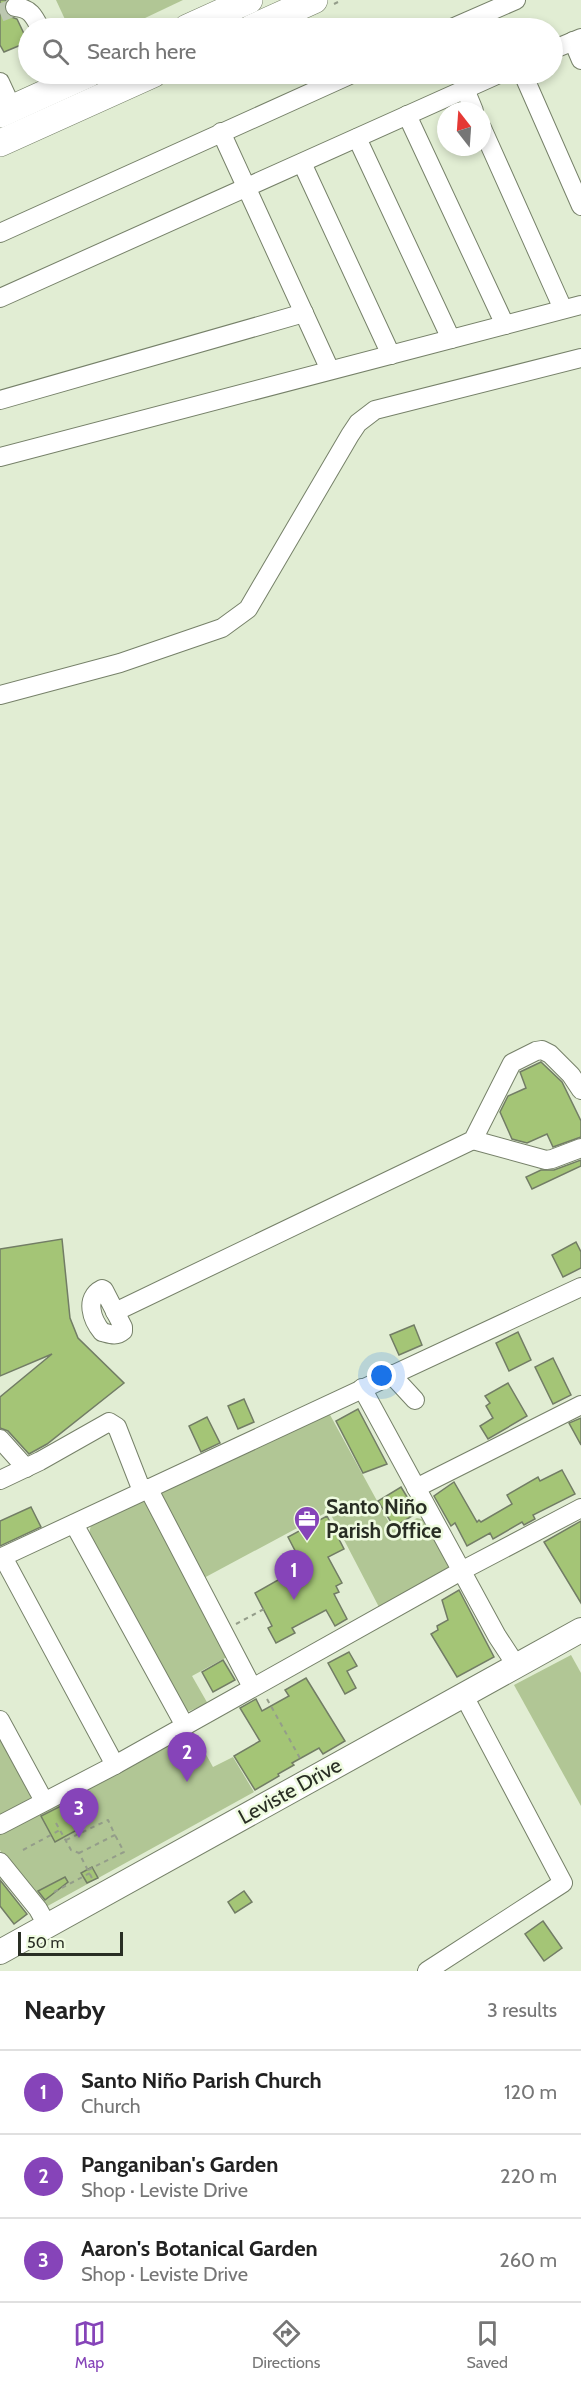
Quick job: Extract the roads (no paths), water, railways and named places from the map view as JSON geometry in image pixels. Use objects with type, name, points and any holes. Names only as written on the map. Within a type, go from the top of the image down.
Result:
[{"type":"highway","points":[[209,18],[249,0]]},
{"type":"highway","points":[[274,18],[314,0]]},
{"type":"highway","points":[[6,111],[58,84]]},
{"type":"highway","points":[[0,143],[131,84]]},
{"type":"main road","name":"Leviste Drive","points":[[0,1952],[581,1630]]},
{"type":"street","points":[[475,18],[516,0]]},
{"type":"street","points":[[15,7],[22,7],[35,18]]},
{"type":"street","points":[[563,46],[577,40],[581,60]]},
{"type":"street","points":[[0,82],[6,111]]},
{"type":"street","points":[[0,233],[329,84]]},
{"type":"street","points":[[0,298],[476,84]]},
{"type":"street","points":[[527,84],[581,206]]},
{"type":"street","points":[[465,89],[470,102]]},
{"type":"street","points":[[407,115],[505,325]]},
{"type":"street","points":[[221,132],[330,370]]},
{"type":"street","points":[[357,138],[451,339]]},
{"type":"street","points":[[0,457],[572,307],[491,146]]},
{"type":"street","points":[[302,163],[390,355]]},
{"type":"street","points":[[0,400],[304,313]]},
{"type":"street","points":[[0,695],[120,663],[222,628],[248,609],[350,435],[366,415],[375,410],[581,358]]},
{"type":"street","points":[[115,1312],[473,1140],[512,1063],[536,1051],[542,1050],[550,1054],[571,1075],[580,1092]]},
{"type":"street","points":[[473,1140],[546,1160],[581,1148]]},
{"type":"street","points":[[115,1765],[2,1557],[581,1287]]},
{"type":"street","points":[[391,1374],[415,1400]]},
{"type":"street","points":[[362,1388],[497,1636],[516,1665]]},
{"type":"street","points":[[416,1488],[581,1405]]},
{"type":"street","points":[[0,1480],[109,1422],[117,1427],[145,1490],[255,1685]]},
{"type":"street","points":[[0,1438],[26,1467]]},
{"type":"street","points":[[0,1825],[115,1765],[463,1570],[581,1508]]},
{"type":"street","points":[[74,1524],[185,1726]]},
{"type":"street","points":[[427,1971],[563,1883],[463,1694]]},
{"type":"street","points":[[0,1720],[44,1801]]},
{"type":"street","points":[[0,1862],[38,1909],[47,1925]]},
{"type":"tunnel","points":[[0,13],[15,7]]},
{"type":"place","name":"Santo Niño Parish Office","points":[[307,1542]]},
{"type":"place","name":"Santo Niño Parish Church","points":[[294,1600]]},
{"type":"place","name":"Panganiban's Garden","points":[[187,1782]]},
{"type":"place","name":"Aaron's Botanical Garden","points":[[79,1838]]}]
